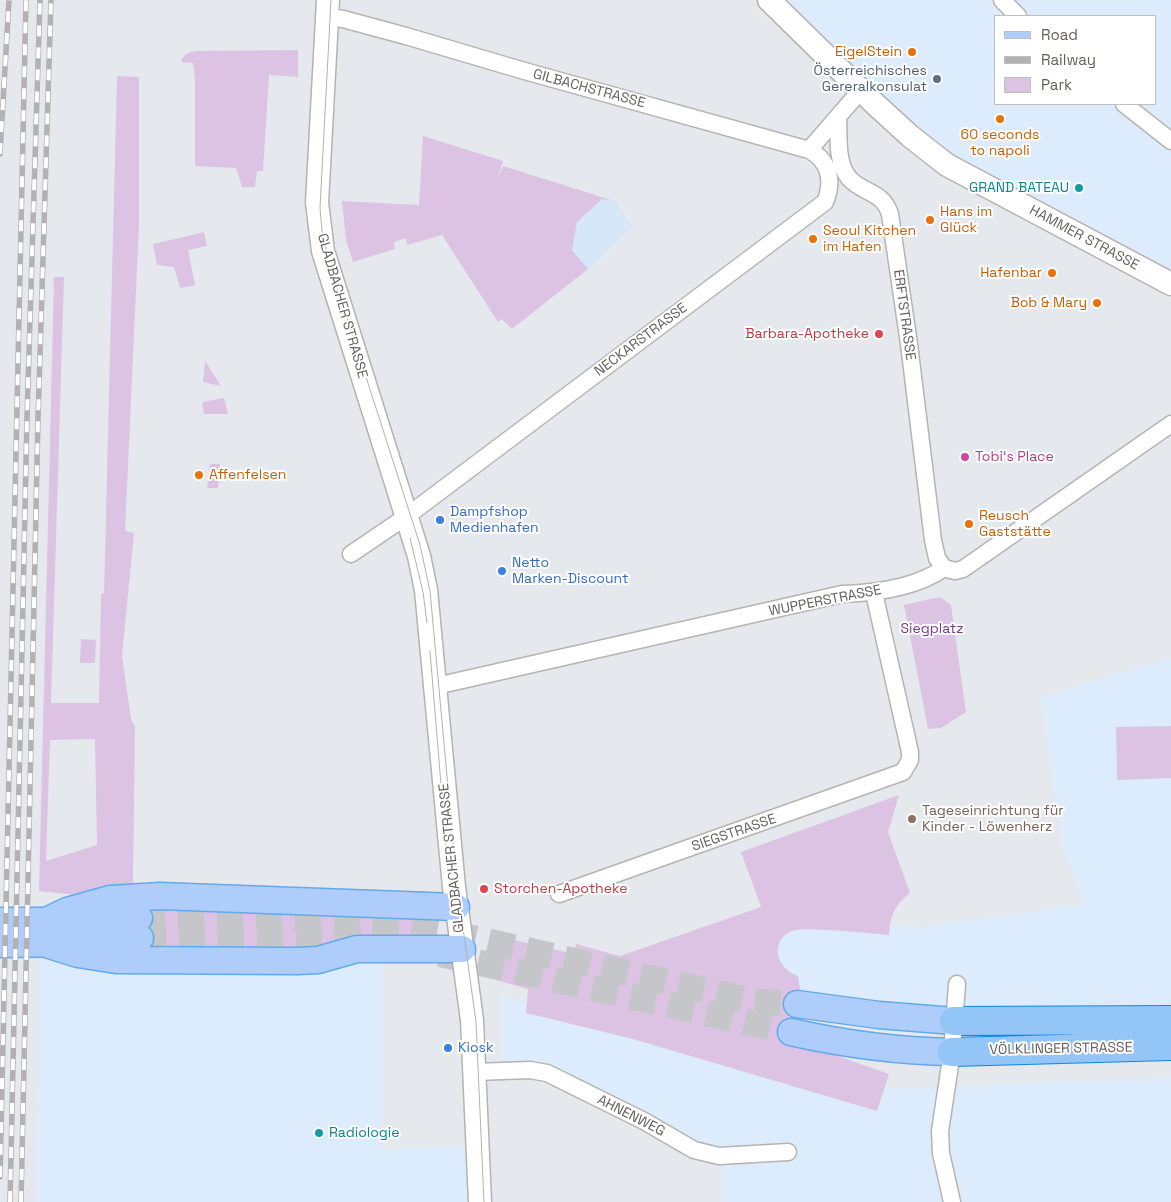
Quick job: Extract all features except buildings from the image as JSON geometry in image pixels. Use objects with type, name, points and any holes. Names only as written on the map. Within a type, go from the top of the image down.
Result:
[{"type":"highway","points":[[1135,1020],[1163,1007],[1171,1007]]},
{"type":"highway","name":"VÖLKLINGER STRASSE","points":[[954,1021],[1171,1020]]},
{"type":"highway","name":"VÖLKLINGER STRASSE","points":[[952,1052],[1171,1046]]},
{"type":"highway","points":[[1127,1048],[1144,1062],[1171,1062]]},
{"type":"main road","points":[[46,932],[67,911],[110,899],[160,896],[456,907]]},
{"type":"main road","points":[[0,921],[46,932],[78,954],[116,960],[297,961],[318,960],[357,950],[462,949]]},
{"type":"main road","points":[[0,944],[46,932],[140,928]]},
{"type":"main road","name":"VÖLKLINGER STRASSE","points":[[797,1004],[954,1021]]},
{"type":"main road","name":"VÖLKLINGER STRASSE","points":[[791,1032],[864,1046],[916,1052],[952,1052]]},
{"type":"street","name":"HAMMER STRASSE","points":[[769,0],[910,136],[946,165],[1171,284]]},
{"type":"street","points":[[1002,0],[1017,15]]},
{"type":"street","name":"GILBACHSTRASSE","points":[[328,9],[343,18],[521,70],[809,150]]},
{"type":"street","name":"GLADBACHER STRASSE","points":[[328,9],[317,203],[318,225],[325,259],[407,516],[426,590],[456,907],[471,1007],[480,1202]]},
{"type":"street","points":[[809,150],[861,90]]},
{"type":"street","points":[[1125,105],[1171,141]]},
{"type":"street","name":"ERFTSTRASSE","points":[[838,117],[839,146],[846,173],[854,182],[882,199],[890,214],[909,344],[933,540],[937,558],[944,568]]},
{"type":"street","name":"NECKARSTRASSE","points":[[407,516],[826,202],[829,193],[829,173],[819,155],[809,150]]},
{"type":"street","name":"WUPPERSTRASSE","points":[[436,686],[842,594],[874,593],[931,577],[944,568],[956,571],[963,569],[1171,424]]},
{"type":"street","points":[[351,554],[407,516]]},
{"type":"street","name":"SIEGSTRASSE","points":[[558,894],[899,775],[907,767],[910,752],[874,593]]},
{"type":"street","points":[[952,1202],[941,1153],[940,1131],[952,1052],[957,984]]},
{"type":"street","name":"AHNENWEG","points":[[475,1072],[530,1070],[547,1073],[644,1121],[694,1150],[707,1154],[733,1156],[788,1152]]},
{"type":"shaded area","points":[[780,0],[1171,0],[1171,279],[946,158]]},
{"type":"shaded area","points":[[1171,658],[1171,1010],[955,1015],[794,1000],[764,969],[786,918],[923,927],[1084,904],[1062,844],[1041,697]]},
{"type":"shaded area","points":[[382,954],[381,1150],[468,1146],[472,1202],[37,1202],[41,959],[87,972],[241,975],[310,973]]},
{"type":"shaded area","points":[[501,995],[814,1082],[895,1089],[1171,1078],[1171,1202],[723,1202],[722,1165],[567,1078],[503,1067]]},
{"type":"green space","points":[[298,50],[298,77],[269,75],[263,171],[257,171],[255,187],[242,187],[236,168],[195,166],[195,81],[193,63],[181,62],[183,57],[197,51]]},
{"type":"green space","points":[[117,76],[139,77],[139,225],[125,531],[134,533],[122,656],[131,719],[135,727],[133,883],[77,895],[39,891],[54,277],[64,277],[51,703],[99,703],[101,594],[104,593]],"holes":[[[95,739],[97,845],[46,861],[50,740]]]},
{"type":"green space","points":[[423,136],[503,161],[497,180],[503,166],[614,201],[632,226],[588,269],[512,329],[502,319],[498,322],[442,235],[407,245],[406,238],[394,242],[395,249],[353,262],[346,240],[342,201],[419,205]]},
{"type":"green space","points":[[204,232],[207,246],[188,250],[195,285],[180,288],[174,267],[157,265],[153,244]]},
{"type":"green space","points":[[205,361],[221,386],[203,382]]},
{"type":"green space","points":[[224,398],[228,414],[204,414],[202,402]]},
{"type":"green space","points":[[210,464],[220,464],[218,488],[207,488]]},
{"type":"green space","name":"Siegplatz","points":[[940,597],[951,605],[966,712],[941,728],[928,729],[904,605]]},
{"type":"green space","points":[[81,639],[96,640],[95,663],[80,663]]},
{"type":"green space","points":[[1171,726],[1171,778],[1117,780],[1116,727]]},
{"type":"green space","points":[[899,795],[888,832],[910,893],[894,911],[889,935],[798,930],[792,931],[785,936],[780,941],[778,948],[778,955],[785,967],[798,976],[800,990],[790,1043],[821,1050],[889,1074],[877,1111],[633,1039],[526,1013],[528,989],[496,980],[493,935],[574,954],[576,944],[620,956],[761,907],[741,852]]},
{"type":"green space","points":[[137,906],[418,915],[423,941],[311,954],[141,951]]},
{"type":"sand","points":[[602,199],[614,201],[632,226],[588,269],[572,250],[577,222]]},
{"type":"tunnel","points":[[139,918],[294,918],[402,926],[473,938],[752,1001],[797,1004]]},
{"type":"tunnel","points":[[140,938],[284,938],[374,944]]},
{"type":"tunnel","points":[[440,954],[791,1032]]},
{"type":"tram line","points":[[331,0],[320,208],[322,231],[330,265],[420,545],[430,591],[457,885],[476,1022],[484,1202]]},
{"type":"tram line","points":[[410,538],[423,592],[427,623]]},
{"type":"tram line","points":[[430,651],[448,870]]},
{"type":"railway","points":[[0,154],[9,0]]},
{"type":"railway","points":[[0,1177],[26,0]]},
{"type":"railway","points":[[10,1202],[27,417],[40,0]]},
{"type":"railway","points":[[21,1202],[38,419],[51,0]]},
{"type":"place","name":"EigelStein","points":[[912,52]]},
{"type":"place","name":"Österreichisches Gereralkonsulat","points":[[937,79]]},
{"type":"place","name":"60 seconds to napoli","points":[[1000,119]]},
{"type":"place","name":"GRAND BATEAU","points":[[1079,188]]},
{"type":"place","name":"Hans im Glück","points":[[930,220]]},
{"type":"place","name":"Seoul Kitchen im Hafen","points":[[813,239]]},
{"type":"place","name":"Hafenbar","points":[[1052,273]]},
{"type":"place","name":"Bob & Mary","points":[[1097,303]]},
{"type":"place","name":"Barbara-Apotheke","points":[[879,334]]},
{"type":"place","name":"Tobi‘s Place","points":[[965,457]]},
{"type":"place","name":"Affenfelsen","points":[[199,475]]},
{"type":"place","name":"Dampfshop Medienhafen","points":[[440,520]]},
{"type":"place","name":"Reusch Gaststätte","points":[[969,524]]},
{"type":"place","name":"Netto Marken-Discount","points":[[502,571]]},
{"type":"place","name":"Tageseinrichtung für Kinder - Löwenherz","points":[[912,819]]},
{"type":"place","name":"Storchen-Apotheke","points":[[484,889]]},
{"type":"place","name":"Kiosk","points":[[448,1048]]},
{"type":"place","name":"Radiologie","points":[[319,1133]]}]
